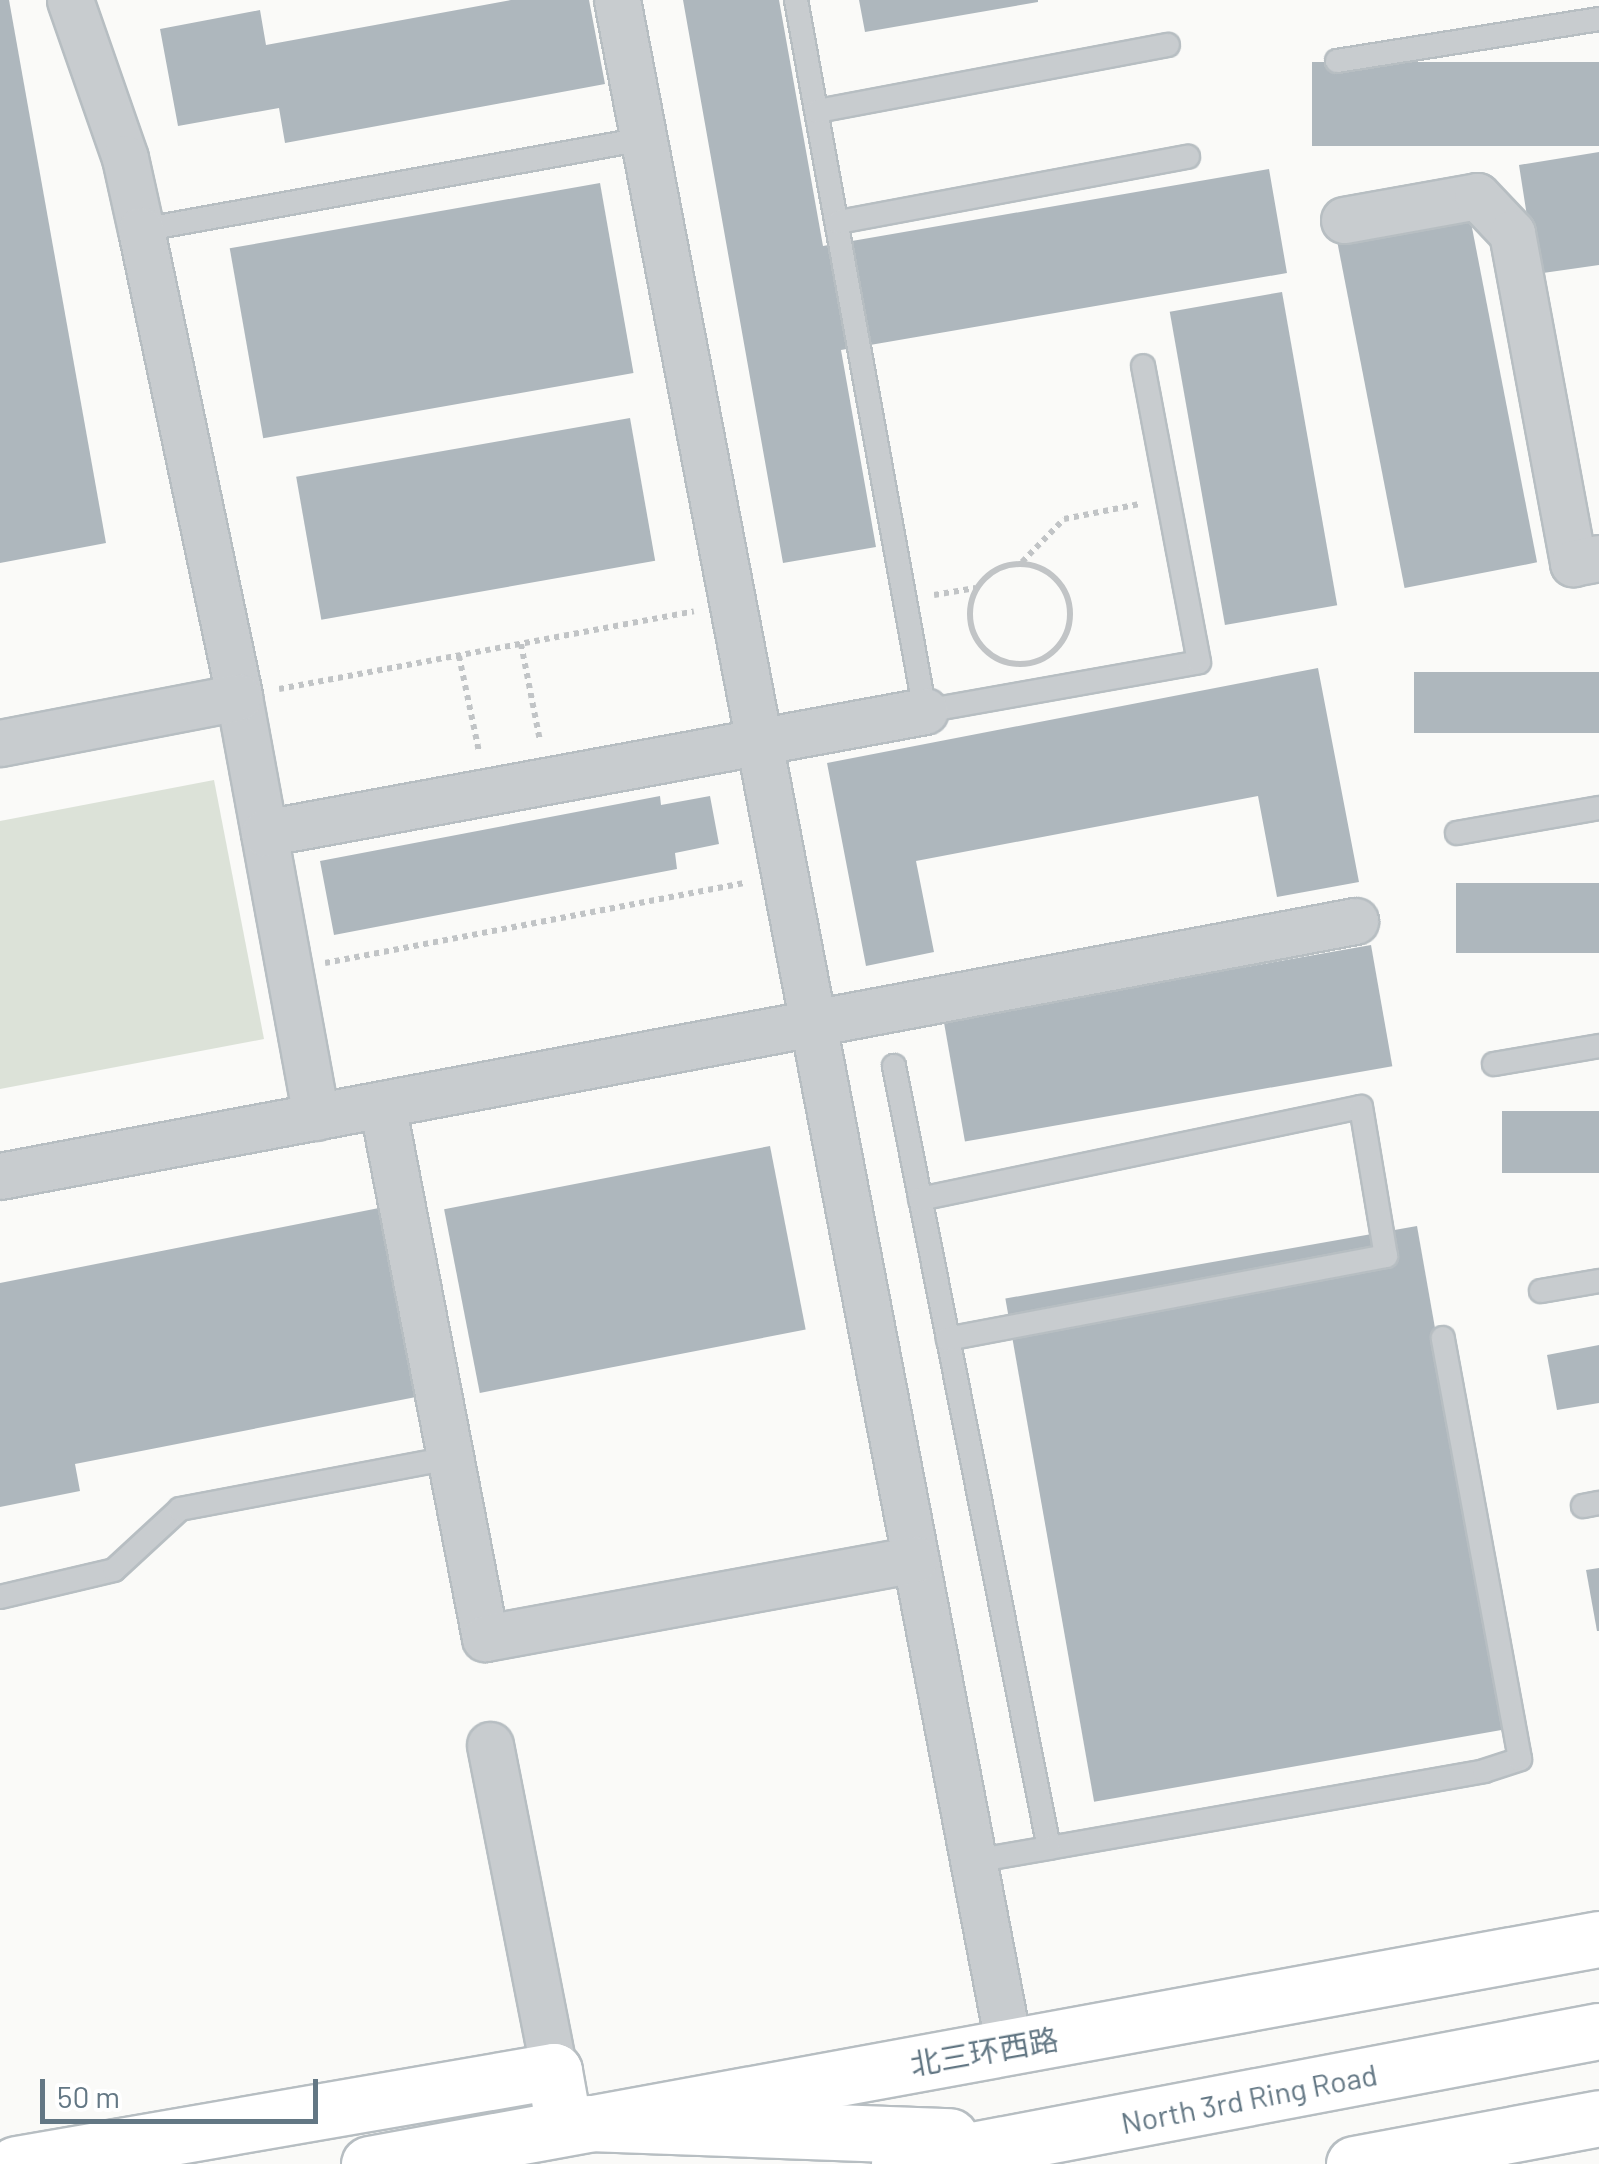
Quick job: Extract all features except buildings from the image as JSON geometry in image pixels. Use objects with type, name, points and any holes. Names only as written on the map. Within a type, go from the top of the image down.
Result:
[{"type":"main road","name":"北三环西路","points":[[369,2164],[1599,1939]]},
{"type":"main road","name":"North 3rd Ring Road","points":[[899,2164],[1599,2031]]},
{"type":"main road","points":[[16,2164],[554,2071],[577,2125],[1033,2139]]},
{"type":"main road","points":[[1354,2164],[1599,2118]]},
{"type":"street","points":[[70,0],[125,158],[141,230],[238,697],[316,1116]]},
{"type":"street","points":[[617,0],[1009,2047]]},
{"type":"street","points":[[1344,220],[1477,196],[1512,233],[1573,563],[1599,558]]},
{"type":"street","points":[[0,743],[238,697]]},
{"type":"street","points":[[264,833],[925,711]]},
{"type":"street","points":[[0,1176],[812,1020],[1355,921]]},
{"type":"street","points":[[382,1104],[485,1638],[916,1560]]},
{"type":"street","points":[[490,1745],[554,2071]]},
{"type":"lane","points":[[796,0],[925,711],[1199,662],[1143,366]]},
{"type":"lane","points":[[1337,61],[1599,20]]},
{"type":"lane","points":[[818,111],[1168,45]]},
{"type":"lane","points":[[141,230],[643,139]]},
{"type":"lane","points":[[839,222],[1188,157]]},
{"type":"lane","points":[[1458,833],[1599,808]]},
{"type":"lane","points":[[1494,1064],[1599,1046]]},
{"type":"lane","points":[[894,1066],[1049,1848]]},
{"type":"lane","points":[[920,1199],[1360,1107],[1386,1256],[948,1339]]},
{"type":"lane","points":[[1542,1291],[1599,1281]]},
{"type":"lane","points":[[974,1861],[1484,1771],[1520,1759],[1443,1338]]},
{"type":"lane","points":[[0,1598],[114,1570],[180,1508],[450,1458]]},
{"type":"path","points":[[1021,563],[1053,575],[1070,606],[1064,638],[1041,660],[1010,663],[983,648],[970,619],[977,588],[988,575],[1021,563],[1064,519],[1168,498]]},
{"type":"path","points":[[905,600],[977,588]]},
{"type":"path","points":[[238,697],[732,604]]},
{"type":"path","points":[[520,644],[548,780]]},
{"type":"path","points":[[459,656],[487,791]]},
{"type":"path","points":[[289,970],[784,875]]},
{"type":"shaded area","points":[[214,780],[264,1039],[0,1089],[0,821]]}]
